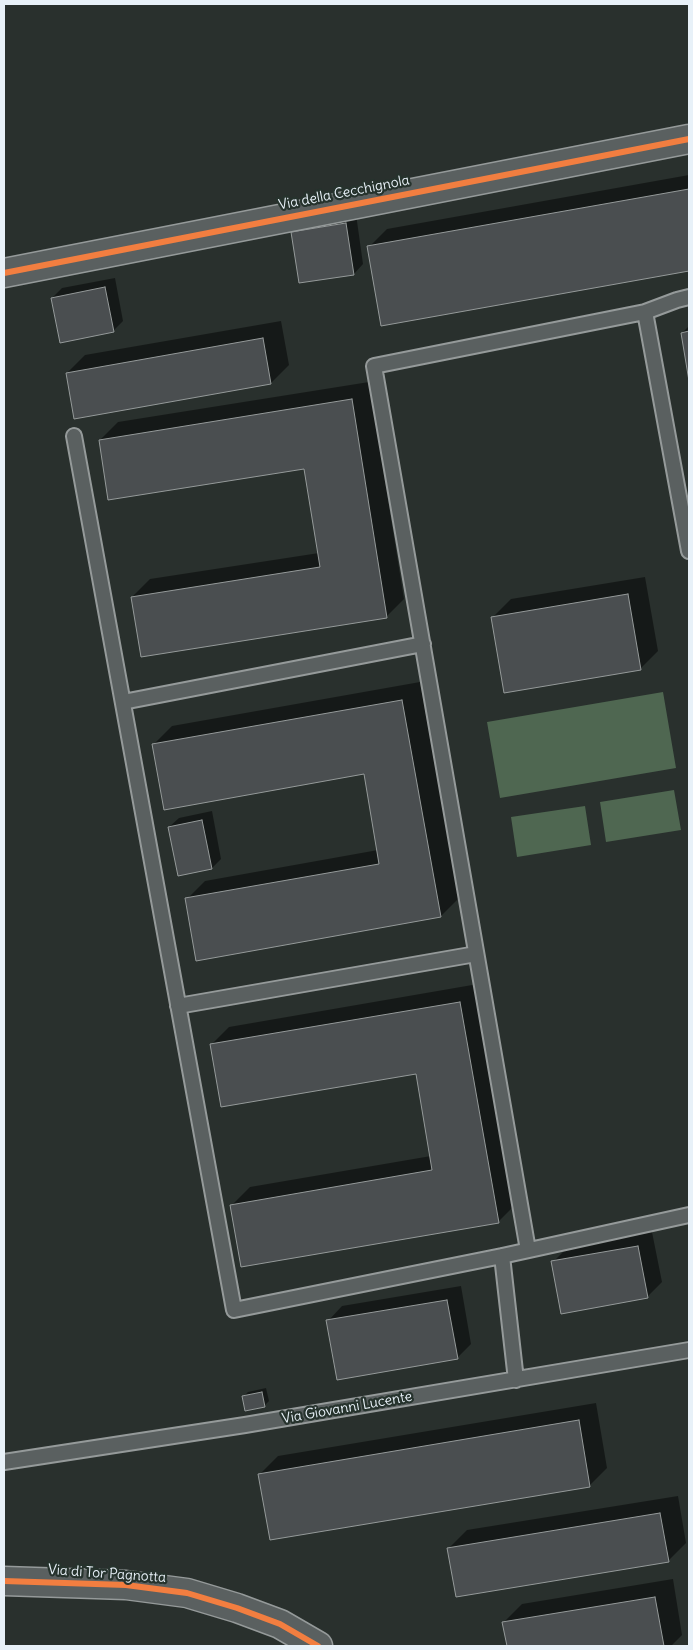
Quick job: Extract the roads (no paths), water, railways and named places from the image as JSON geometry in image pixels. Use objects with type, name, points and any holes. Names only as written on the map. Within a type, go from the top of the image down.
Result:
[{"type":"street","name":"Via della Cecchignola","points":[[4,272],[689,139]]},
{"type":"street","name":"Via di Tor Pagnotta","points":[[4,1581],[126,1585],[187,1593],[255,1614],[280,1624],[318,1646]]},
{"type":"lane","points":[[528,1250],[374,366],[645,312],[689,297]]},
{"type":"lane","points":[[645,312],[689,551]]},
{"type":"lane","points":[[74,436],[234,1310],[502,1256],[689,1215]]},
{"type":"lane","points":[[123,702],[423,644]]},
{"type":"lane","points":[[178,1006],[476,954]]},
{"type":"lane","points":[[502,1256],[516,1380]]},
{"type":"lane","name":"Via Giovanni Lucente","points":[[4,1462],[245,1425],[689,1350]]}]
